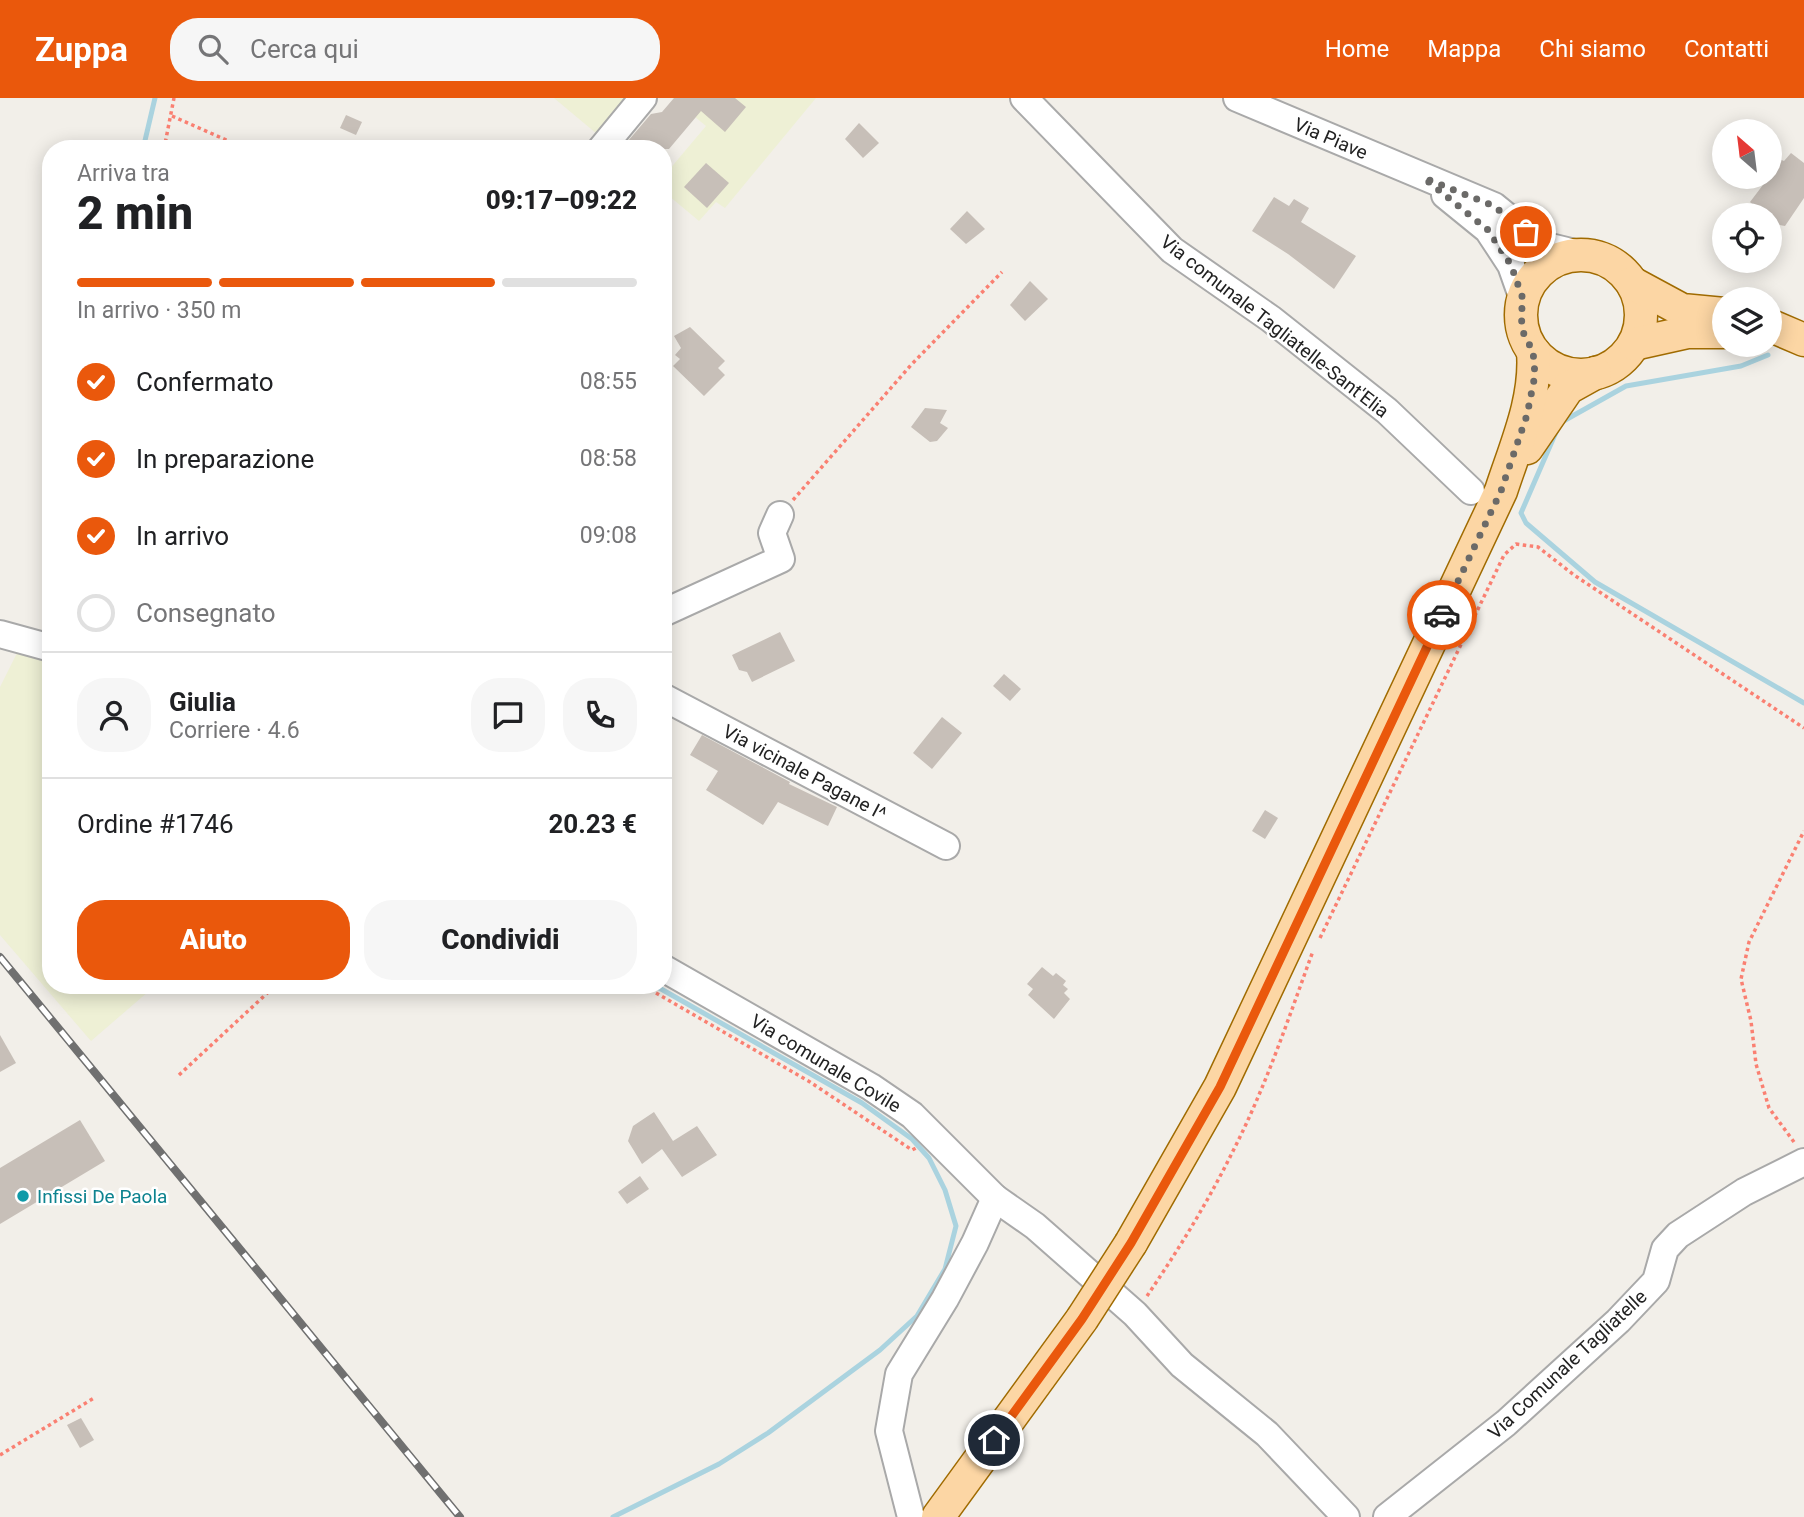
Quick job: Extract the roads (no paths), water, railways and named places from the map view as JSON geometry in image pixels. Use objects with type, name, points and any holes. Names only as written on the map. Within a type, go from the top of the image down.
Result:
[{"type":"main road","points":[[1486,491],[1568,388],[1611,367],[1624,357],[1639,329],[1639,298],[1632,283],[1616,266],[1600,258],[1583,255],[1563,258],[1545,267],[1532,281],[1523,299],[1521,317],[1524,335],[1533,351],[1545,363],[1578,375],[1595,373]]},
{"type":"main road","points":[[1632,283],[1682,310],[1712,313]]},
{"type":"main road","points":[[1782,331],[1804,340]]},
{"type":"main road","points":[[1633,344],[1688,332],[1712,332]]},
{"type":"main road","points":[[1782,337],[1804,340]]},
{"type":"main road","points":[[944,1509],[1082,1319],[1131,1243],[1220,1087],[1486,491],[1527,415],[1535,375],[1533,351]]},
{"type":"street","points":[[608,140],[643,98]]},
{"type":"street","name":"Via comunale Tagliatelle-Sant'Elia","points":[[1024,98],[1172,250],[1271,319],[1486,491]]},
{"type":"street","name":"Via Piave","points":[[1237,98],[1494,206],[1542,245],[1583,255]]},
{"type":"street","name":"Via Piave","points":[[1424,178],[1488,230],[1511,265],[1523,299]]},
{"type":"street","points":[[672,609],[781,559],[772,533],[780,515]]},
{"type":"street","points":[[0,634],[42,646]]},
{"type":"street","name":"Via vicinale Pagane I^","points":[[672,702],[946,846]]},
{"type":"street","name":"Via comunale Covile","points":[[672,973],[871,1087],[912,1115],[995,1198],[1035,1226],[1135,1314],[1182,1364],[1267,1434],[1346,1517]]},
{"type":"street","name":"Via Comunale Tagliatelle","points":[[1387,1517],[1506,1423],[1618,1321],[1656,1281],[1665,1249],[1678,1235],[1801,1155]]},
{"type":"street","points":[[911,1517],[889,1431],[899,1374],[945,1299],[995,1198]]},
{"type":"waterway","points":[[145,140],[155,98]]},
{"type":"waterway","points":[[1763,357],[1741,366],[1626,386],[1560,423],[1521,513],[1526,523],[1595,582],[1804,703]]},
{"type":"waterway","points":[[613,1517],[719,1464],[768,1433],[880,1350],[917,1316],[945,1269],[956,1226],[945,1190],[929,1158],[912,1139],[862,1103],[670,994]]},
{"type":"railway","points":[[0,957],[460,1517]]},
{"type":"place","name":"Infissi De Paola","points":[[23,1196]]}]
